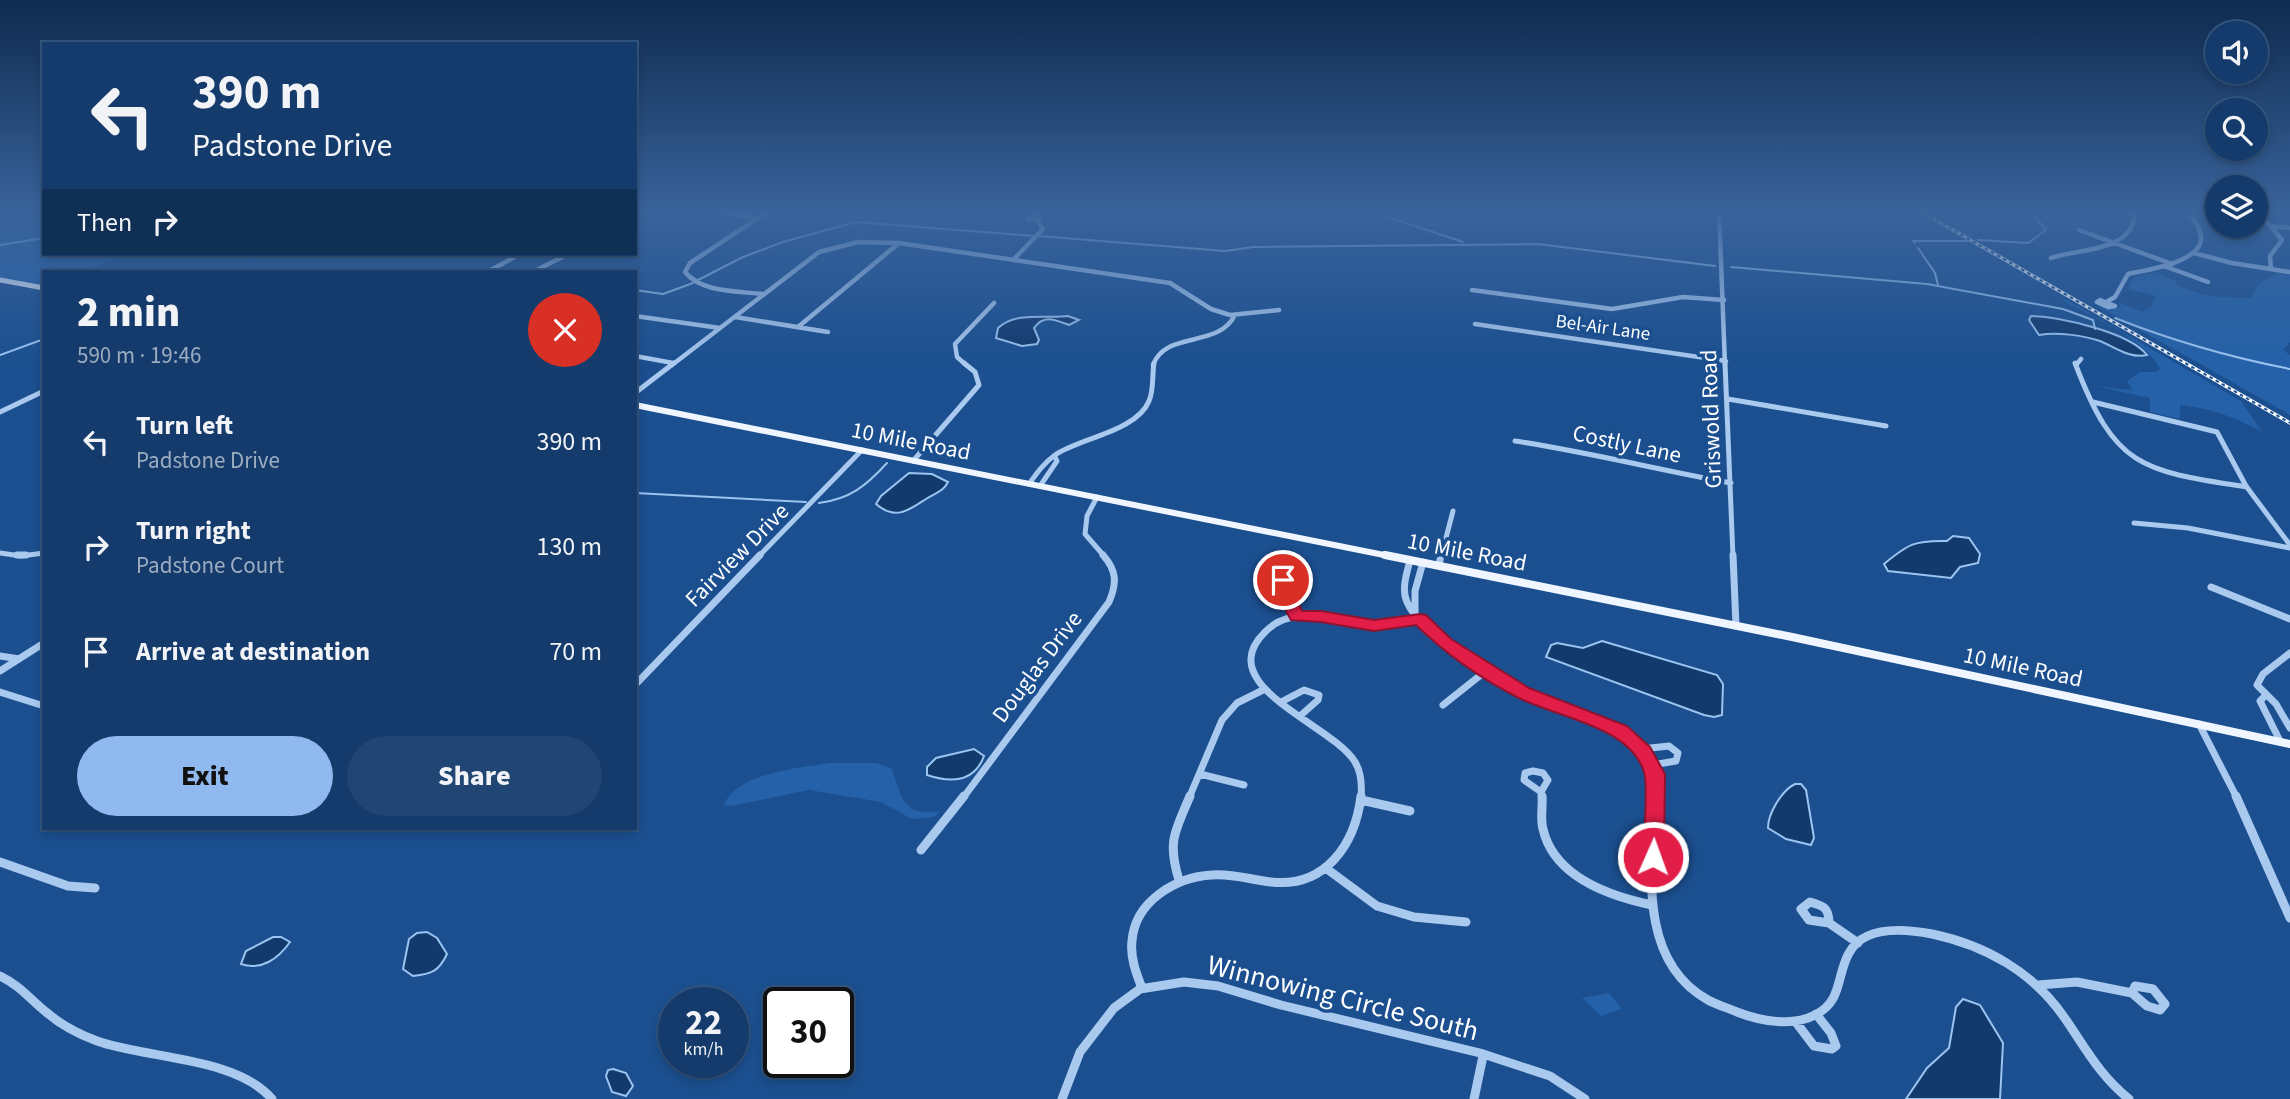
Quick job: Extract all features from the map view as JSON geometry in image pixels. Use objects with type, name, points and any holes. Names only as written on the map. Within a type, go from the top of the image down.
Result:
[{"type":"main road","points":[[0,279],[42,288]]},
{"type":"main road","name":"10 Mile Road","points":[[637,405],[1439,565],[2290,744]]},
{"type":"street","points":[[491,270],[507,261]]},
{"type":"street","points":[[537,270],[554,261]]},
{"type":"street","points":[[693,261],[685,272],[688,278],[699,285],[764,294]]},
{"type":"street","points":[[637,391],[807,261]]},
{"type":"street","points":[[798,327],[877,261]]},
{"type":"street","points":[[1021,261],[1170,284],[1183,288],[1211,309],[1236,315],[1279,310]]},
{"type":"street","name":"Griswold Road","points":[[1722,261],[1736,626]]},
{"type":"street","points":[[2164,261],[2172,264]]},
{"type":"street","points":[[2108,301],[2115,296],[2128,274],[2177,261]]},
{"type":"street","points":[[2225,261],[2290,272]]},
{"type":"street","points":[[2269,261],[2271,269]]},
{"type":"street","points":[[2165,266],[2208,282]]},
{"type":"street","points":[[1472,290],[1604,309],[1632,308],[1683,297],[1724,300]]},
{"type":"street","points":[[913,461],[979,385],[975,372],[957,357],[955,344],[994,303]]},
{"type":"street","points":[[1029,484],[1046,461],[1063,450],[1130,422],[1146,408],[1152,396],[1154,360],[1161,352],[1178,344],[1221,333],[1229,328],[1236,315]]},
{"type":"street","points":[[637,316],[720,328]]},
{"type":"street","points":[[735,317],[828,332]]},
{"type":"street","name":"Bel-Air Lane","points":[[1475,324],[1726,361]]},
{"type":"street","points":[[637,356],[673,363]]},
{"type":"street","points":[[2081,359],[2075,363],[2093,402],[2112,439],[2130,456],[2179,475],[2247,487]]},
{"type":"street","points":[[637,386],[649,382]]},
{"type":"street","points":[[0,412],[42,392]]},
{"type":"street","points":[[1728,399],[1886,426]]},
{"type":"street","points":[[2093,402],[2217,432],[2229,448],[2231,461],[2247,487],[2290,546]]},
{"type":"street","name":"Costly Lane","points":[[1515,441],[1594,453],[1647,467],[1731,482]]},
{"type":"street","name":"Fairview Drive","points":[[637,683],[862,450]]},
{"type":"street","points":[[1040,486],[1057,461],[1055,457]]},
{"type":"street","name":"Douglas Drive","points":[[921,850],[959,804],[1109,602],[1116,576],[1113,566],[1085,534],[1087,516],[1097,497]]},
{"type":"street","points":[[1439,565],[1453,511]]},
{"type":"street","points":[[2134,523],[2188,528],[2290,546]]},
{"type":"street","points":[[0,553],[21,556],[42,553]]},
{"type":"street","points":[[1410,560],[1404,587],[1406,601],[1417,616],[1445,643],[1537,700],[1608,724],[1620,731],[1641,749],[1652,765],[1656,786],[1653,923],[1662,953],[1683,980],[1710,1000],[1739,1013],[1763,1020],[1795,1021],[1816,1014],[1832,1002],[1840,990],[1844,965],[1858,943],[1889,930],[1902,930],[1967,943],[2000,958],[2038,985],[2065,1019],[2086,1058],[2129,1099]]},
{"type":"street","points":[[1417,616],[1416,584],[1423,562]]},
{"type":"street","points":[[2211,587],[2290,620]]},
{"type":"street","points":[[1290,589],[1288,600],[1297,616]]},
{"type":"street","points":[[1142,988],[1133,966],[1130,942],[1136,921],[1149,903],[1179,880],[1228,875],[1271,883],[1296,882],[1327,869],[1347,845],[1363,790],[1356,763],[1338,743],[1263,690],[1254,677],[1251,662],[1253,645],[1259,636],[1275,623],[1297,616],[1321,616],[1374,625],[1417,616]]},
{"type":"street","points":[[0,671],[42,644]]},
{"type":"street","points":[[2290,653],[2263,674],[2257,685],[2276,704],[2290,729]]},
{"type":"street","points":[[0,656],[19,659]]},
{"type":"street","points":[[1443,705],[1487,670]]},
{"type":"street","points":[[1281,702],[1299,690],[1306,688],[1315,691],[1319,695],[1318,700],[1300,716]]},
{"type":"street","points":[[1179,880],[1171,854],[1174,835],[1222,720],[1237,704],[1263,690]]},
{"type":"street","points":[[0,692],[42,705]]},
{"type":"street","points":[[2265,695],[2260,701],[2280,741]]},
{"type":"street","points":[[2199,724],[2238,801],[2290,919]]},
{"type":"street","points":[[1641,749],[1662,745],[1669,746],[1678,753],[1676,761],[1652,765]]},
{"type":"street","points":[[1200,774],[1244,785]]},
{"type":"street","points":[[1541,792],[1542,828],[1550,847],[1562,864],[1606,893],[1652,905]]},
{"type":"street","points":[[1361,800],[1410,811]]},
{"type":"street","points":[[0,862],[68,886],[95,888]]},
{"type":"street","points":[[1327,869],[1377,906],[1414,916],[1466,922]]},
{"type":"street","points":[[1829,923],[1858,943]]},
{"type":"street","points":[[0,976],[16,983],[53,1019],[81,1034],[113,1047],[226,1073],[266,1090],[272,1099]]},
{"type":"street","points":[[2038,985],[2073,980],[2132,993]]},
{"type":"street","name":"Winnowing Circle South","points":[[1062,1099],[1076,1063],[1096,1026],[1117,1005],[1142,988],[1177,983],[1208,984],[1280,1005],[1385,1028],[1483,1055],[1546,1074],[1585,1099]]},
{"type":"street","points":[[1795,1021],[1809,1042],[1819,1049],[1832,1049],[1836,1045],[1835,1039],[1816,1014]]},
{"type":"street","points":[[1475,1099],[1483,1055]]},
{"type":"shaded area","points":[[0,261],[110,261],[89,270],[42,270],[42,287],[0,278]]},
{"type":"shaded area","points":[[2155,272],[2193,291],[2212,296],[2241,298],[2251,298],[2258,285],[2279,272],[2290,275],[2290,342],[2283,350],[2290,355],[2290,415],[2096,305],[2112,309],[2121,307],[2118,302],[2142,312],[2151,307],[2156,296],[2128,289],[2133,278]]},
{"type":"shaded area","points":[[2065,299],[2241,401],[2262,432],[2222,414],[2192,407],[2180,405],[2180,419],[2150,412],[2150,398],[2095,386],[2132,390],[2127,381],[2140,372],[2156,372],[2160,369],[2152,357],[2129,337],[2062,300]]},
{"type":"shaded area","points":[[1068,316],[1079,320],[1069,325],[1050,319],[1038,324],[1034,328],[1039,340],[1037,344],[1022,346],[996,338],[998,328],[1014,319]]},
{"type":"shaded area","points":[[2031,316],[2093,327],[2125,339],[2147,355],[2129,354],[2085,337],[2039,335],[2029,320]]},
{"type":"shaded area","points":[[909,473],[932,474],[948,482],[939,492],[902,512],[890,512],[876,504],[881,496]]},
{"type":"shaded area","points":[[1953,536],[1969,538],[1980,554],[1978,563],[1960,567],[1951,578],[1888,571],[1884,564],[1912,545],[1927,541],[1947,541]]},
{"type":"shaded area","points":[[1602,641],[1717,675],[1723,684],[1722,715],[1704,715],[1546,657],[1551,645],[1557,643],[1583,648]]},
{"type":"shaded area","points":[[974,749],[984,756],[980,765],[968,776],[953,780],[927,775],[927,767],[936,758]]},
{"type":"shaded area","points":[[830,763],[877,763],[892,769],[900,794],[907,805],[921,812],[940,812],[934,817],[912,819],[881,802],[809,790],[732,806],[724,805],[731,794],[755,779],[787,770]]},
{"type":"shaded area","points":[[1795,784],[1801,784],[1806,790],[1814,838],[1811,845],[1786,839],[1768,828],[1776,803]]},
{"type":"shaded area","points":[[427,932],[437,938],[447,954],[434,971],[413,976],[403,969],[409,939],[417,933]]},
{"type":"shaded area","points":[[273,937],[281,937],[290,942],[280,954],[262,965],[241,964],[246,951]]},
{"type":"shaded area","points":[[1609,993],[1622,1009],[1601,1016],[1582,998]]},
{"type":"shaded area","points":[[1963,999],[1980,1005],[2003,1043],[2000,1099],[1906,1099],[1927,1068],[1949,1048],[1956,1007]]},
{"type":"shaded area","points":[[608,1070],[626,1073],[633,1086],[626,1096],[612,1092],[606,1076]]},
{"type":"waterway","points":[[698,280],[735,261]]},
{"type":"waterway","points":[[1677,261],[1715,266]]},
{"type":"waterway","points":[[1927,261],[1935,273],[1938,285]]},
{"type":"waterway","points":[[1731,267],[1927,284],[2063,309],[2093,320],[2095,329]]},
{"type":"waterway","points":[[637,290],[663,294],[693,283]]},
{"type":"waterway","points":[[2115,318],[2201,348],[2290,369]]},
{"type":"waterway","points":[[0,355],[42,340]]},
{"type":"waterway","points":[[819,503],[849,495],[887,463]]},
{"type":"waterway","points":[[637,493],[806,502]]},
{"type":"railway","points":[[2008,261],[2290,423]]},
{"type":"route","points":[[1283,580],[1282,586],[1290,589],[1288,600],[1297,616],[1321,616],[1374,625],[1420,619],[1445,643],[1522,692],[1620,731],[1643,752],[1655,774],[1653,857]]}]
